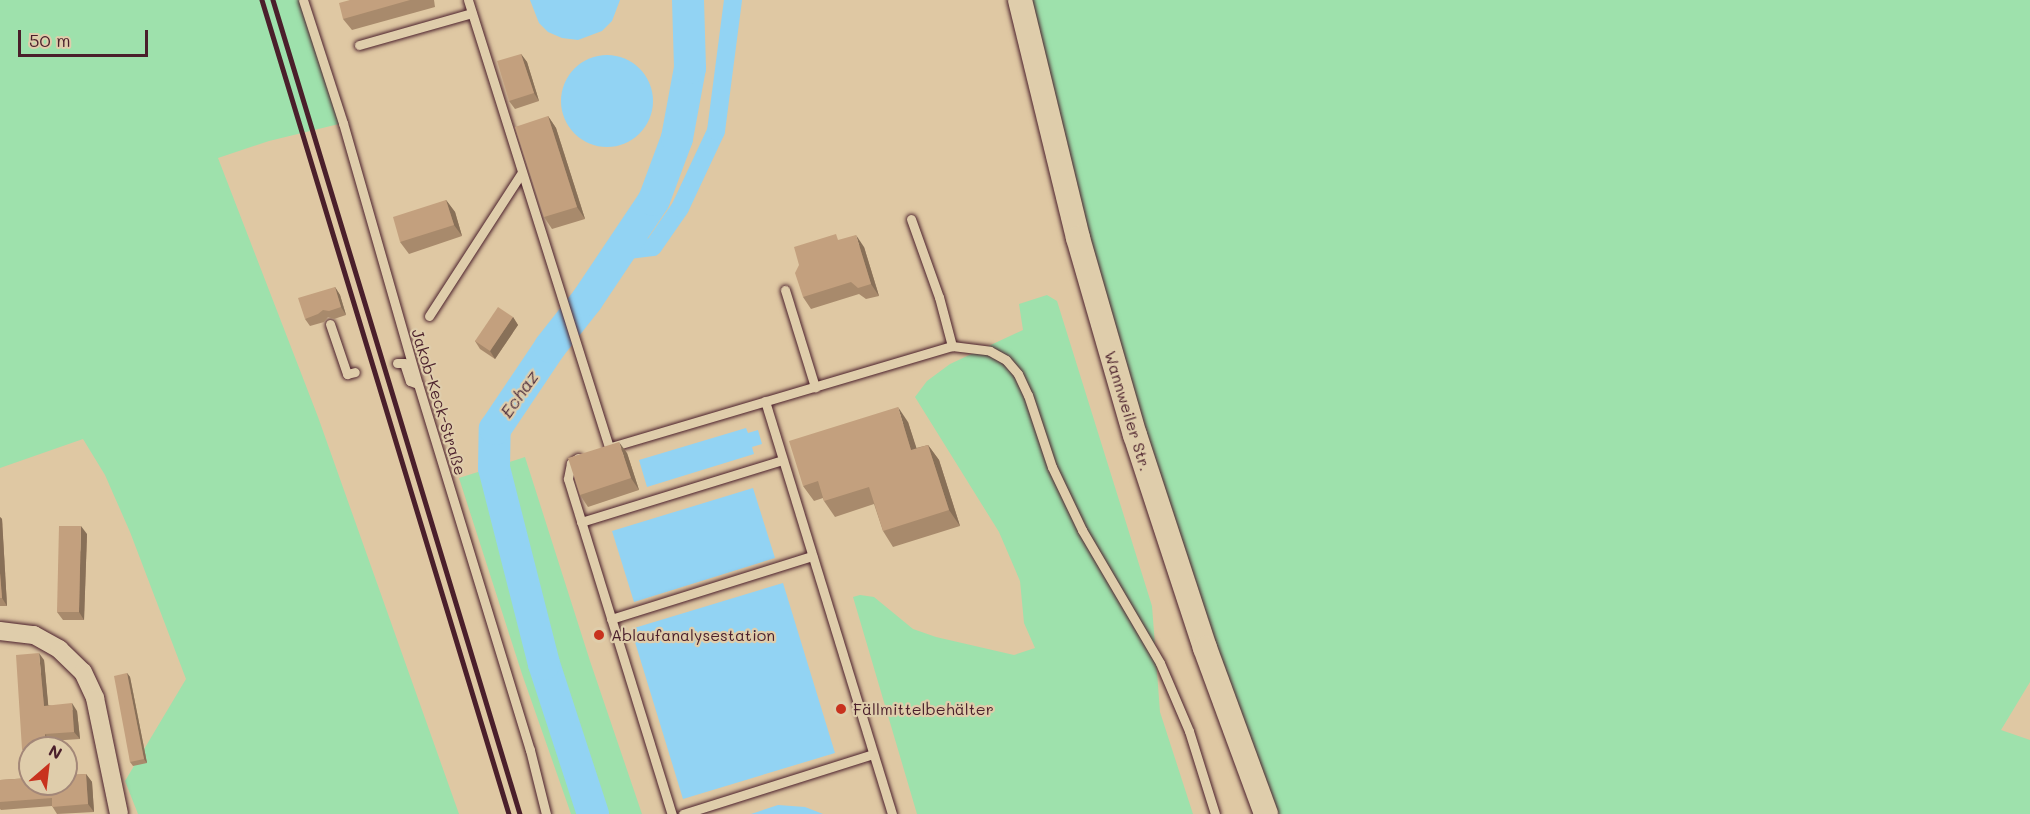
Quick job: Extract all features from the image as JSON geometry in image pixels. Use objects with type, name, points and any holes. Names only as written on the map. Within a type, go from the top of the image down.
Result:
[{"type":"main road","name":"Wannweiler Str.","points":[[1020,0],[1075,227],[1135,435],[1201,638],[1266,814]]},
{"type":"street","points":[[0,631],[34,635],[59,649],[83,672],[95,698],[119,814]]},
{"type":"lane","name":"Jakob-Keck-Straße","points":[[303,0],[343,123],[418,384],[530,750],[546,814]]},
{"type":"lane","points":[[468,0],[609,448]]},
{"type":"lane","points":[[359,45],[472,13]]},
{"type":"lane","points":[[429,316],[522,172]]},
{"type":"lane","points":[[911,219],[939,297],[952,346]]},
{"type":"lane","points":[[785,290],[815,387]]},
{"type":"lane","points":[[330,324],[347,374],[355,372]]},
{"type":"lane","points":[[599,451],[952,346],[990,351],[1006,360],[1018,374],[1038,419],[1052,467],[1082,530],[1160,663],[1189,731],[1215,814]]},
{"type":"lane","points":[[397,363],[404,363],[410,381],[418,384]]},
{"type":"lane","points":[[765,401],[892,814]]},
{"type":"lane","points":[[588,454],[577,458],[568,471],[610,619],[672,814]]},
{"type":"lane","points":[[581,522],[782,460]]},
{"type":"lane","points":[[610,619],[813,556]]},
{"type":"lane","points":[[683,814],[873,754]]},
{"type":"green space","points":[[0,0],[303,0],[343,123],[269,141],[218,158],[318,417],[459,814],[138,814],[125,781],[186,679],[130,532],[105,475],[83,439],[0,468]]},
{"type":"green space","points":[[1028,0],[2030,0],[2030,682],[2001,730],[2030,740],[2030,814],[1263,814],[1153,485]]},
{"type":"green space","points":[[1047,295],[1057,301],[1152,606],[1160,712],[1193,814],[917,814],[853,597],[860,595],[874,597],[913,629],[936,637],[1014,655],[1035,648],[1024,623],[1020,581],[999,532],[915,397],[927,381],[950,364],[1023,330],[1019,304]]},
{"type":"green space","points":[[525,457],[642,814],[571,814],[522,674],[459,478]]},
{"type":"water","points":[[530,0],[620,0],[612,21],[602,31],[578,40],[562,38],[548,32],[539,23]]},
{"type":"water","points":[[607,55],[624,59],[639,69],[649,84],[653,101],[649,118],[639,133],[624,143],[607,147],[590,143],[575,133],[565,118],[561,101],[565,84],[575,69],[590,59]]},
{"type":"water","points":[[746,428],[748,433],[758,430],[762,444],[752,447],[754,454],[647,487],[639,460]]},
{"type":"water","points":[[753,488],[775,558],[634,602],[612,531]]},
{"type":"water","points":[[783,583],[835,753],[683,799],[631,629]]},
{"type":"water","points":[[778,805],[805,807],[823,814],[751,814]]},
{"type":"building","points":[[350,0],[410,0],[343,19],[339,3]]},
{"type":"building","points":[[521,54],[534,93],[509,101],[497,61]]},
{"type":"building","points":[[548,116],[577,207],[544,217],[515,127]]},
{"type":"building","points":[[446,200],[454,225],[400,242],[393,217]]},
{"type":"building","points":[[836,234],[838,240],[856,235],[871,284],[858,288],[851,282],[803,297],[795,273],[799,265],[794,247]]},
{"type":"building","points":[[335,287],[341,307],[329,311],[323,310],[305,319],[298,298]]},
{"type":"building","points":[[498,307],[513,317],[490,351],[475,341]]},
{"type":"building","points":[[898,407],[911,450],[928,445],[949,510],[883,531],[869,487],[824,501],[818,481],[803,486],[789,441]]},
{"type":"building","points":[[619,442],[631,478],[580,495],[568,458]]},
{"type":"building","points":[[59,526],[81,526],[79,612],[57,612]]},
{"type":"building","points":[[0,573],[2,598],[0,598]]},
{"type":"building","points":[[39,653],[44,706],[72,703],[74,732],[45,734],[45,736],[21,736],[16,655]]},
{"type":"building","points":[[127,673],[144,759],[130,762],[114,676]]},
{"type":"building","points":[[78,774],[86,774],[88,804],[52,807],[52,798],[0,802],[0,780],[18,779],[18,796],[78,796]]},
{"type":"waterway","name":"Echaz","points":[[593,814],[544,664],[494,468],[495,429],[550,347],[587,300],[654,200],[677,138],[690,68],[688,0]]},
{"type":"waterway","points":[[620,251],[653,247],[680,208],[716,131],[733,0]]},
{"type":"railway","points":[[262,0],[509,814]]},
{"type":"railway","points":[[273,0],[520,814]]},
{"type":"place","name":"Ablaufanalysestation","points":[[599,635]]},
{"type":"place","name":"Fällmittelbehälter","points":[[841,709]]}]
